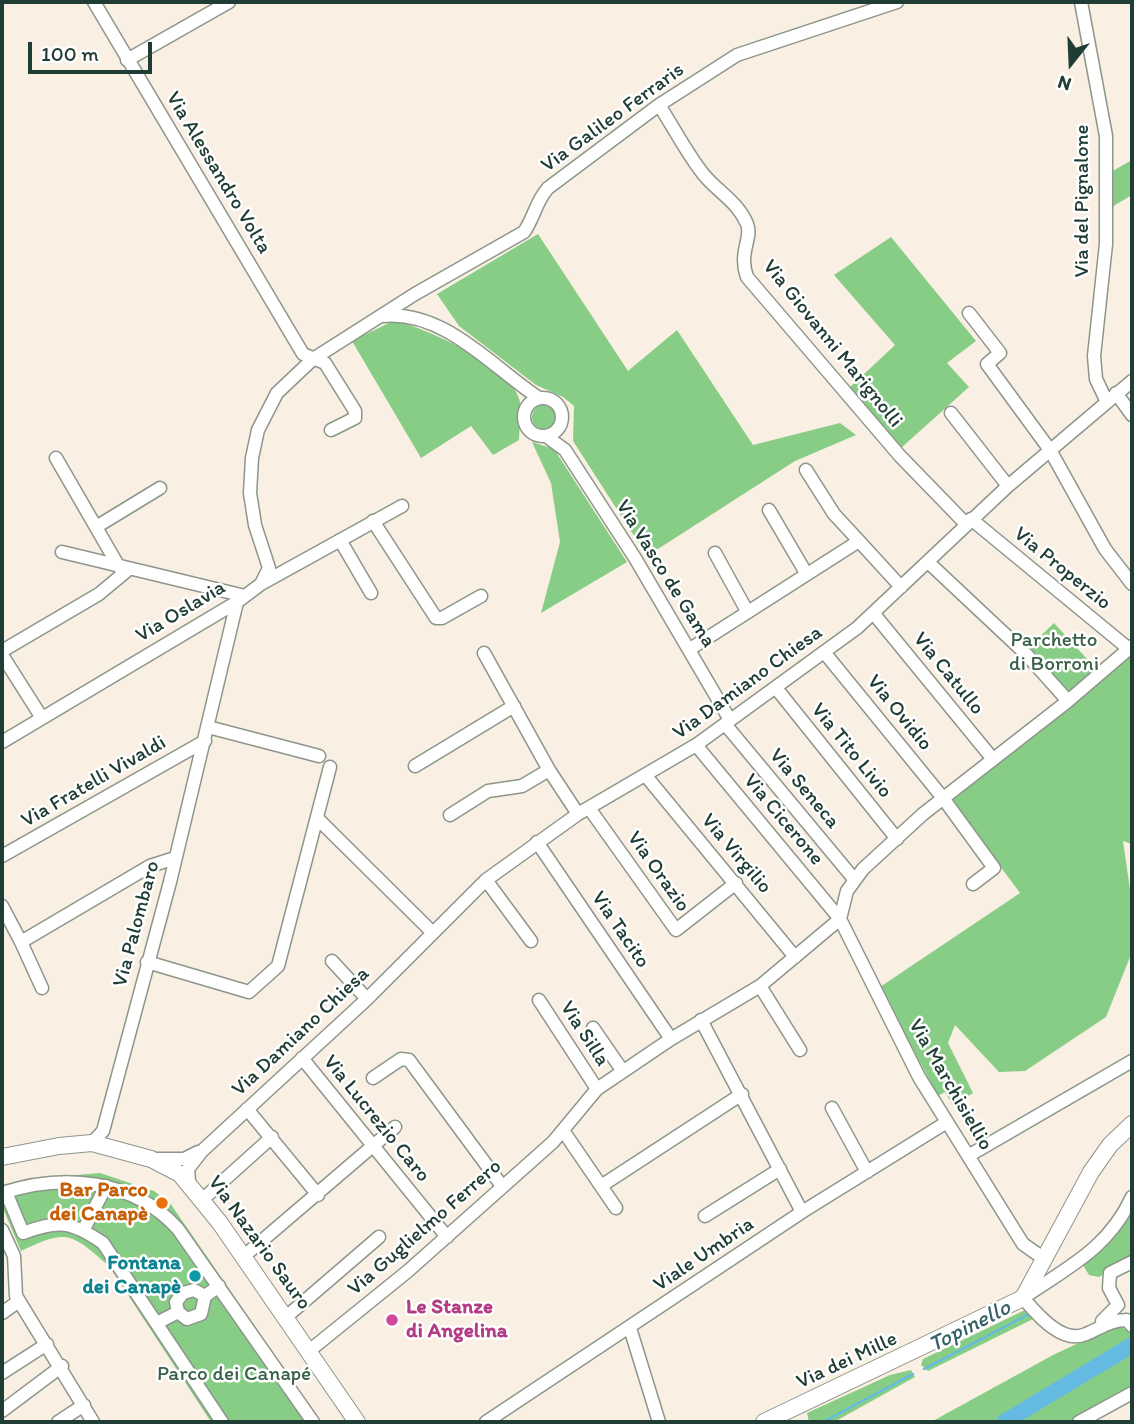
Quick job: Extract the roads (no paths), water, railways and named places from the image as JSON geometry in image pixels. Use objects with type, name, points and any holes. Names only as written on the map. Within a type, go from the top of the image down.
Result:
[{"type":"main road","points":[[1023,1298],[1042,1258],[1091,1172],[1110,1145],[1132,1124]]},
{"type":"main road","name":"Via Nazario Sauro","points":[[2,1157],[59,1146],[92,1143],[151,1159],[189,1181],[244,1256],[357,1422]]},
{"type":"main road","name":"Via dei Mille","points":[[764,1422],[1023,1298]]},
{"type":"street","name":"Via Alessandro Volta","points":[[94,2],[303,354],[325,363],[355,411],[355,418],[331,430]]},
{"type":"street","points":[[127,60],[229,2]]},
{"type":"street","name":"Via Galileo Ferraris","points":[[406,309],[415,294],[524,232],[531,222],[539,198],[548,188],[659,105],[737,55],[897,2]]},
{"type":"street","name":"Via del Pignalone","points":[[1082,2],[1106,136],[1106,244],[1094,356],[1096,379],[1132,415]]},
{"type":"street","name":"Via Giovanni Marignolli","points":[[659,105],[704,174],[739,209],[746,221],[749,228],[742,262],[747,276],[867,419],[969,522]]},
{"type":"street","points":[[261,584],[268,573],[268,559],[255,525],[250,493],[258,430],[277,393],[313,359],[379,317],[406,309]]},
{"type":"street","name":"Via Vasco de Gama","points":[[406,309],[420,322],[481,350],[539,398],[550,399],[559,406],[565,450]]},
{"type":"street","points":[[968,313],[1000,352],[987,364],[1050,450],[1105,549],[1132,584]]},
{"type":"street","name":"Via Vasco de Gama","points":[[518,381],[526,396],[525,425],[534,434],[546,436],[565,450],[690,649],[728,722]]},
{"type":"street","name":"Via Damiano Chiesa","points":[[189,1181],[188,1168],[202,1151],[367,999],[431,932],[486,880],[583,811],[696,746],[874,614],[1008,486],[1111,396],[1132,381]]},
{"type":"street","points":[[526,407],[539,398]]},
{"type":"street","points":[[951,413],[1008,486]]},
{"type":"street","points":[[546,436],[555,432],[561,424]]},
{"type":"street","points":[[56,458],[96,527],[124,568]]},
{"type":"street","points":[[806,470],[834,514],[901,587]]},
{"type":"street","points":[[96,527],[160,488]]},
{"type":"street","name":"Via Oslavia","points":[[2,742],[241,599],[261,584],[402,506]]},
{"type":"street","points":[[769,510],[806,573]]},
{"type":"street","points":[[373,521],[436,618],[442,618],[481,596]]},
{"type":"street","name":"Via Properzio","points":[[969,522],[1131,648]]},
{"type":"street","points":[[340,540],[371,593]]},
{"type":"street","points":[[690,649],[859,541]]},
{"type":"street","points":[[62,552],[241,599]]},
{"type":"street","points":[[715,553],[747,611]]},
{"type":"street","points":[[928,562],[1026,654],[1068,701]]},
{"type":"street","points":[[42,718],[2,653],[99,594],[124,568]]},
{"type":"street","name":"Via Palombaro","points":[[92,1143],[103,1131],[241,599]]},
{"type":"street","name":"Via Catullo","points":[[874,614],[992,758]]},
{"type":"street","points":[[840,919],[841,909],[854,879],[943,798],[1068,701],[1131,648]]},
{"type":"street","name":"Via Ovidio","points":[[824,652],[943,798]]},
{"type":"street","points":[[484,653],[550,770],[583,811]]},
{"type":"street","name":"Via Tito Livio","points":[[775,688],[897,839]]},
{"type":"street","points":[[415,766],[514,706]]},
{"type":"street","name":"Via Seneca","points":[[728,722],[854,879]]},
{"type":"street","points":[[208,727],[320,756]]},
{"type":"street","name":"Via Fratelli Vivaldi","points":[[2,856],[205,741]]},
{"type":"street","name":"Via Cicerone","points":[[696,746],[840,919]]},
{"type":"street","points":[[147,962],[249,992],[278,966],[330,767]]},
{"type":"street","points":[[450,815],[488,791],[522,786],[550,770]]},
{"type":"street","name":"Via Virgilio","points":[[646,776],[795,957]]},
{"type":"street","points":[[943,798],[994,867],[973,884]]},
{"type":"street","name":"Via Orazio","points":[[583,811],[676,930],[736,883]]},
{"type":"street","points":[[318,819],[431,932]]},
{"type":"street","name":"Via Tacito","points":[[537,842],[671,1039]]},
{"type":"street","points":[[21,942],[150,866],[175,858]]},
{"type":"street","points":[[150,866],[172,873]]},
{"type":"street","points":[[486,880],[531,941]]},
{"type":"street","points":[[2,906],[42,988]]},
{"type":"street","name":"Via Guglielmo Ferrero","points":[[309,1351],[447,1237],[564,1132],[597,1089],[701,1020],[760,986],[840,919]]},
{"type":"street","name":"Via Marchisiellio","points":[[840,919],[919,1077],[1023,1244],[1042,1258]]},
{"type":"street","points":[[818,938],[834,937],[851,942]]},
{"type":"street","points":[[332,961],[367,999]]},
{"type":"street","points":[[760,986],[800,1050]]},
{"type":"street","name":"Via Silla","points":[[539,1000],[597,1089]]},
{"type":"street","points":[[701,1020],[802,1212]]},
{"type":"street","points":[[593,1028],[622,1070]]},
{"type":"street","name":"Via Lucrezio Caro","points":[[302,1058],[447,1237]]},
{"type":"street","points":[[373,1078],[401,1059],[409,1060],[502,1186]]},
{"type":"street","points":[[968,1156],[1132,1061]]},
{"type":"street","points":[[601,1186],[742,1094]]},
{"type":"street","points":[[832,1108],[867,1172]]},
{"type":"street","points":[[247,1109],[318,1195]]},
{"type":"street","name":"Viale Umbria","points":[[486,1422],[802,1212],[947,1122]]},
{"type":"street","points":[[244,1256],[395,1127]]},
{"type":"street","points":[[103,1131],[111,1146]]},
{"type":"street","points":[[564,1132],[616,1208]]},
{"type":"street","points":[[204,1199],[272,1137]]},
{"type":"street","points":[[151,1159],[184,1158],[202,1151]]},
{"type":"street","points":[[705,1216],[780,1169]]},
{"type":"street","points":[[222,1422],[103,1243],[84,1229],[60,1223],[23,1233],[4,1192],[59,1183],[106,1186],[138,1196],[167,1217],[219,1286],[313,1422]]},
{"type":"street","points":[[84,1229],[106,1186]]},
{"type":"street","points":[[1130,1203],[1104,1241],[1073,1266],[1023,1298],[1051,1326],[1078,1337],[1110,1321],[1127,1320],[1132,1326]]},
{"type":"street","points":[[2,1230],[15,1256],[19,1301],[62,1366],[93,1422]]},
{"type":"street","points":[[286,1317],[379,1237]]},
{"type":"street","points":[[1078,1337],[1114,1312],[1118,1305],[1107,1280],[1110,1273],[1132,1262]]},
{"type":"street","points":[[205,1296],[219,1286]]},
{"type":"street","points":[[194,1290],[205,1296],[205,1307],[201,1314],[187,1318],[178,1312],[176,1302],[183,1293],[194,1290]]},
{"type":"street","points":[[2,1313],[19,1301]]},
{"type":"street","points":[[157,1323],[178,1312]]},
{"type":"street","points":[[631,1328],[659,1422]]},
{"type":"street","points":[[2,1373],[47,1344]]},
{"type":"street","points":[[2,1410],[62,1366]]},
{"type":"street","points":[[1079,1422],[1132,1393]]},
{"type":"street","points":[[58,1422],[84,1405]]},
{"type":"waterway","name":"Topinello","points":[[924,1369],[1031,1313]]},
{"type":"waterway","points":[[1004,1422],[1132,1345]]},
{"type":"waterway","name":"Topinello","points":[[823,1422],[913,1374]]},
{"type":"place","name":"Bar Parco dei Canapè","points":[[162,1203]]},
{"type":"place","name":"Fontana dei Canapè","points":[[195,1276]]},
{"type":"place","name":"Le Stanze di Angelina","points":[[392,1320]]},
{"type":"park label","name":"Parchetto di Borroni","points":[[1054,653]]},
{"type":"park label","name":"Parco dei Canapé","points":[[234,1375]]}]
